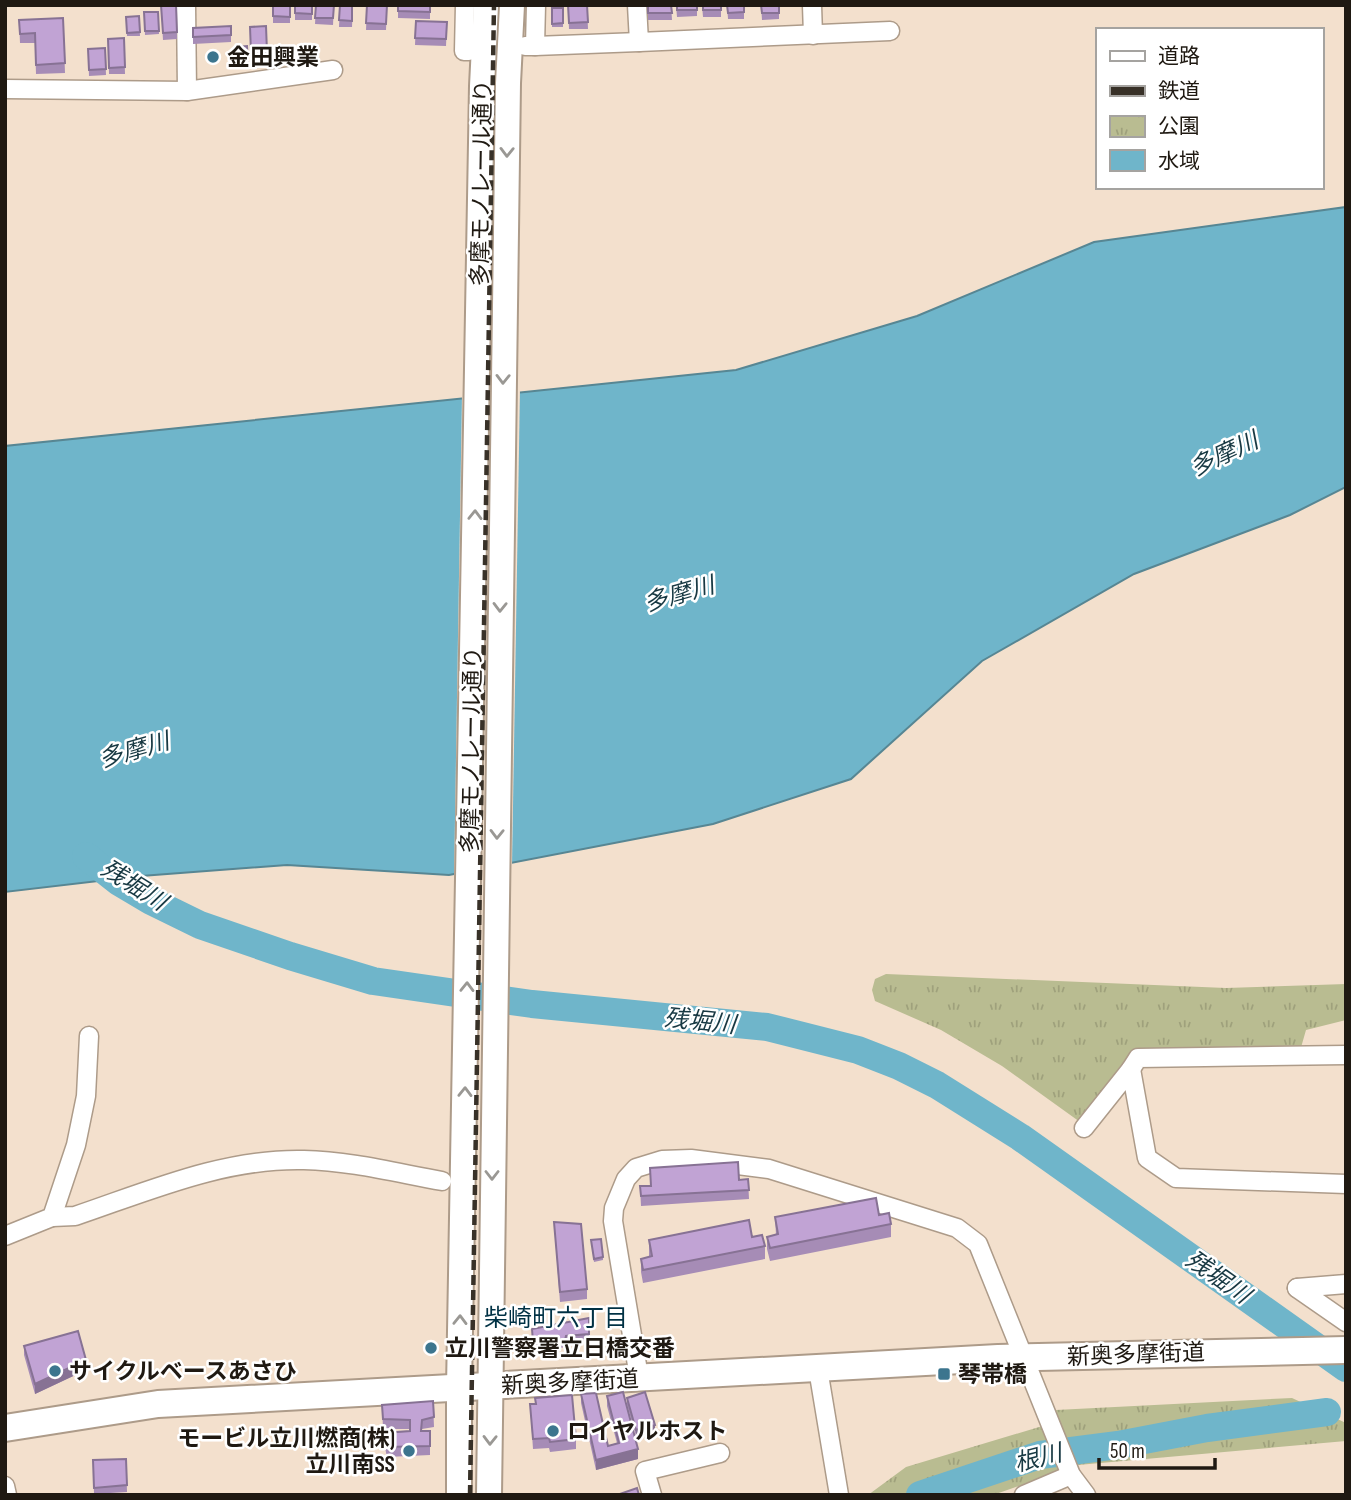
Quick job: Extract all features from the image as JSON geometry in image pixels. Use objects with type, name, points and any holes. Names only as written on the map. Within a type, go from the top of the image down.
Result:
[{"type":"main road","name":"多摩モノレール通り","points":[[459,1495],[458,1388],[482,86],[486,5]]},
{"type":"main road","name":"多摩モノレール通り","points":[[489,1495],[508,83],[512,5]]},
{"type":"main road","name":"新奥多摩街道","points":[[5,1428],[158,1404],[1022,1357],[1247,1350],[1346,1350]]},
{"type":"street","points":[[186,5],[187,91]]},
{"type":"street","points":[[465,5],[464,51],[469,51]]},
{"type":"street","points":[[536,5],[530,46],[890,31]]},
{"type":"street","points":[[637,5],[639,42]]},
{"type":"street","points":[[812,5],[813,35]]},
{"type":"street","points":[[5,89],[187,91],[333,71]]},
{"type":"street","points":[[52,1217],[76,1144],[86,1096],[89,1035]]},
{"type":"street","points":[[1084,1128],[1138,1058],[1346,1055]]},
{"type":"street","points":[[1130,1069],[1147,1158],[1176,1178],[1346,1184]]},
{"type":"street","points":[[639,1377],[617,1243],[614,1208],[626,1179],[636,1168],[662,1160],[691,1159],[769,1169],[957,1228],[978,1244],[1071,1475],[1086,1495]]},
{"type":"street","points":[[5,1236],[52,1217],[75,1216],[210,1171],[277,1161],[333,1162],[442,1181]]},
{"type":"street","points":[[1346,1284],[1297,1288],[1346,1322]]},
{"type":"street","points":[[818,1369],[839,1495]]},
{"type":"street","points":[[652,1495],[645,1471],[719,1453]]},
{"type":"street","points":[[1024,1495],[1071,1475]]},
{"type":"street","points":[[5,1486],[7,1495]]},
{"type":"green space","points":[[886,974],[1226,988],[1346,984],[1346,1020],[1306,1030],[1300,1051],[1137,1054],[1080,1122],[1002,1066],[941,1030],[875,1001],[872,990],[875,979]]},
{"type":"green space","points":[[1292,1398],[1346,1423],[1346,1441],[1078,1465],[993,1495],[868,1495],[906,1467],[1059,1421],[1056,1410]]},
{"type":"water","name":"多摩川","points":[[1346,207],[1346,487],[1290,515],[1134,574],[982,661],[851,779],[713,824],[449,875],[287,865],[141,876],[5,892],[5,446],[736,370],[917,316],[1094,242]]},
{"type":"pier","points":[[520,389],[512,866],[454,878],[462,395]]},
{"type":"building","points":[[161,5],[176,5],[177,32],[163,33]]},
{"type":"building","points":[[273,5],[290,5],[290,17],[273,16]]},
{"type":"building","points":[[295,5],[312,5],[312,14],[295,13]]},
{"type":"building","points":[[316,5],[334,5],[333,18],[315,18]]},
{"type":"building","points":[[340,5],[352,5],[352,21],[339,20]]},
{"type":"building","points":[[367,5],[387,5],[386,24],[366,23]]},
{"type":"building","points":[[398,5],[430,5],[430,12],[398,11]]},
{"type":"building","points":[[568,5],[587,5],[588,22],[569,23]]},
{"type":"building","points":[[648,5],[671,5],[672,13],[648,13]]},
{"type":"building","points":[[677,5],[697,5],[697,10],[677,10]]},
{"type":"building","points":[[703,5],[721,5],[721,10],[703,10]]},
{"type":"building","points":[[727,5],[744,5],[744,12],[728,13]]},
{"type":"building","points":[[761,5],[779,5],[779,13],[762,13]]},
{"type":"building","points":[[552,8],[563,8],[563,23],[552,24]]},
{"type":"building","points":[[144,12],[158,12],[159,31],[145,31]]},
{"type":"building","points":[[139,16],[140,32],[127,33],[126,17]]},
{"type":"building","points":[[63,18],[65,63],[36,65],[35,33],[20,34],[19,20]]},
{"type":"building","points":[[416,21],[447,22],[446,39],[415,38]]},
{"type":"building","points":[[231,26],[231,35],[193,37],[193,28]]},
{"type":"building","points":[[266,26],[267,52],[251,53],[250,27]]},
{"type":"building","points":[[124,38],[125,67],[109,68],[108,39]]},
{"type":"building","points":[[247,46],[248,65],[237,66],[236,47]]},
{"type":"building","points":[[105,48],[106,69],[89,70],[88,49]]},
{"type":"building","points":[[738,1162],[739,1180],[748,1179],[749,1190],[641,1196],[640,1186],[651,1186],[650,1168]]},
{"type":"building","points":[[876,1198],[879,1215],[889,1213],[891,1224],[770,1248],[767,1237],[778,1234],[775,1217]]},
{"type":"building","points":[[749,1220],[752,1237],[762,1235],[765,1246],[643,1270],[641,1259],[652,1256],[649,1240]]},
{"type":"building","points":[[554,1222],[581,1224],[587,1289],[560,1292]]},
{"type":"building","points":[[601,1239],[603,1257],[594,1259],[591,1240]]},
{"type":"building","points":[[589,1318],[589,1334],[566,1336],[565,1340],[556,1342],[555,1337],[533,1342],[532,1329]]},
{"type":"building","points":[[78,1331],[86,1360],[35,1384],[24,1346]]},
{"type":"building","points":[[623,1392],[638,1449],[596,1460],[581,1394],[596,1393],[608,1446],[619,1443],[607,1396]]},
{"type":"building","points":[[645,1392],[655,1425],[636,1430],[627,1398]]},
{"type":"building","name":"ロイヤルホスト","points":[[572,1395],[576,1439],[550,1442],[549,1438],[533,1439],[530,1404],[536,1404],[535,1398]]},
{"type":"building","points":[[433,1401],[434,1417],[422,1420],[421,1431],[430,1431],[430,1446],[387,1447],[384,1433],[410,1431],[410,1420],[383,1419],[382,1405]]},
{"type":"building","points":[[126,1459],[127,1485],[94,1488],[93,1460]]},
{"type":"building","points":[[637,1488],[639,1495],[617,1495]]},
{"type":"waterway","name":"残堀川","points":[[86,856],[119,882],[200,925],[373,981],[532,1004],[767,1027],[858,1050],[899,1066],[937,1085],[1020,1137],[1346,1368]]},
{"type":"waterway","name":"根川","points":[[920,1495],[1040,1455],[1327,1412]]},
{"type":"railway","points":[[470,1495],[494,5]]},
{"type":"place","name":"金田興業","points":[[213,57]]},
{"type":"place","name":"立川警察署立日橋交番","points":[[431,1348]]},
{"type":"place","name":"サイクルベースあさひ","points":[[55,1371]]},
{"type":"place","name":"琴帯橋","points":[[944,1374]]},
{"type":"place","name":"ロイヤルホスト","points":[[553,1431]]},
{"type":"place","name":"モービル立川燃商(株) 立川南SS","points":[[409,1451]]},
{"type":"district","name":"柴崎町六丁目","points":[[556,1318]]}]
